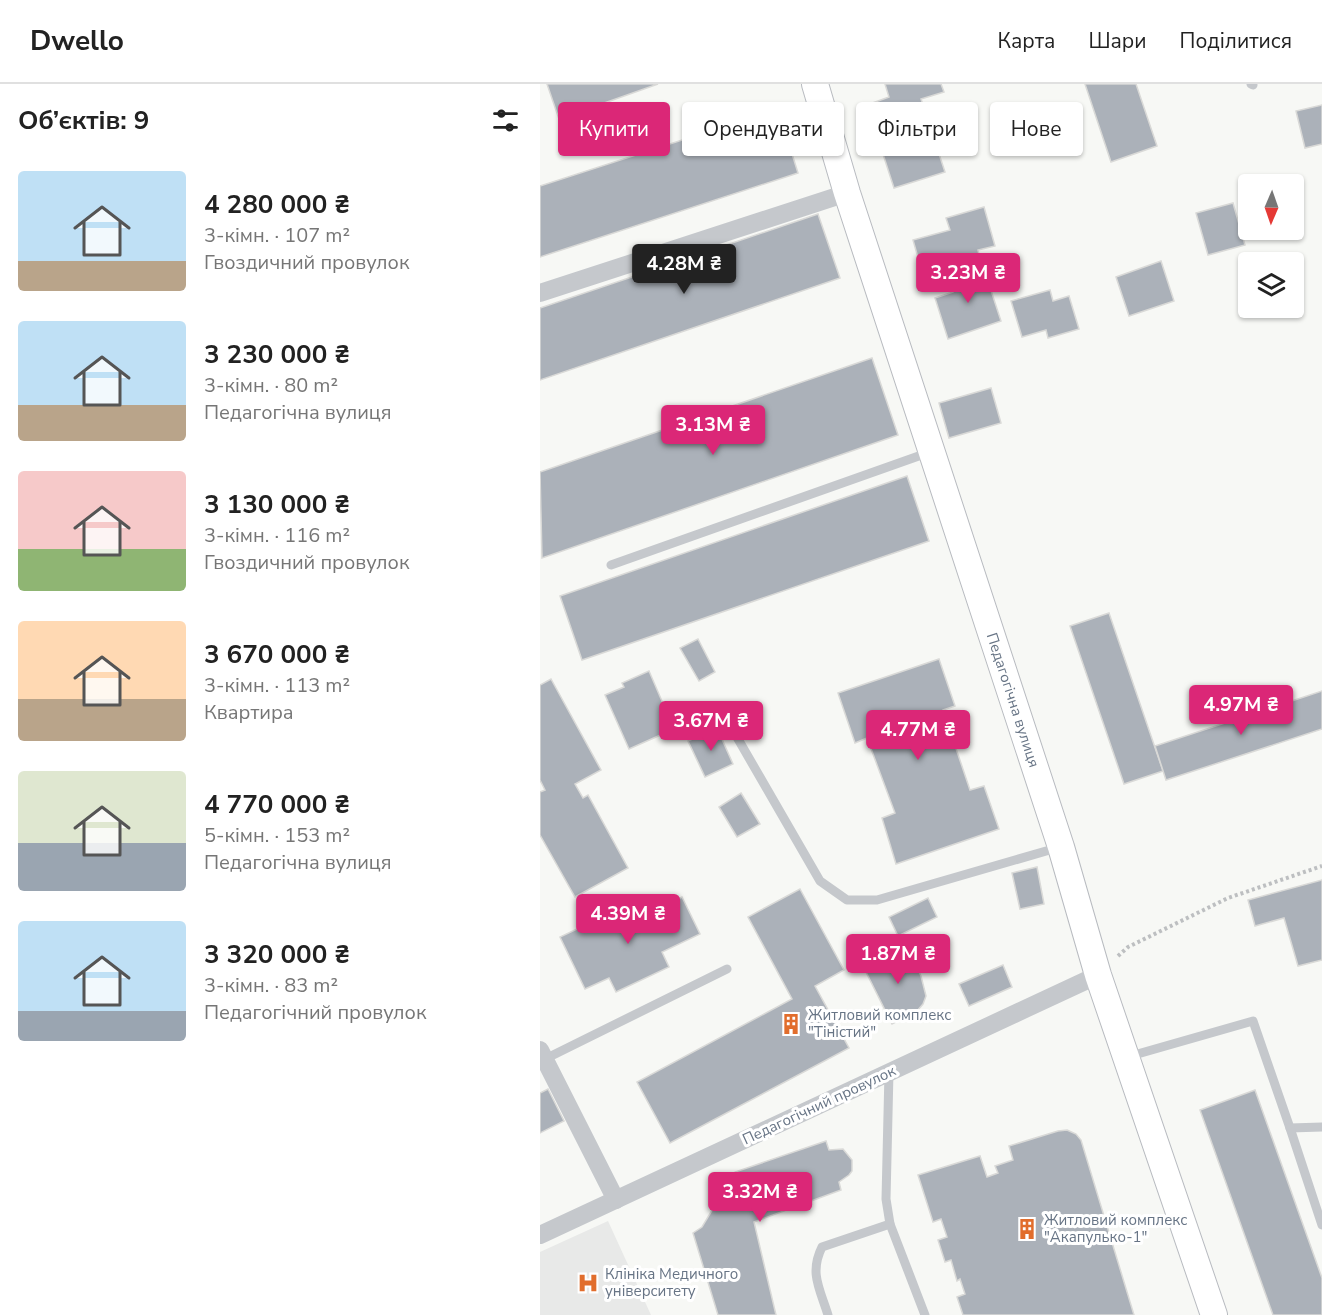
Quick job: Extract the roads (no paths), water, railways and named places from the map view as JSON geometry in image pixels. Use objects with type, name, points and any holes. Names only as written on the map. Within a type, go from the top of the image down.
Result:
[{"type":"street","name":"Педагогічна вулиця","points":[[815,84],[847,193],[1061,847],[1098,975],[1214,1315]]},
{"type":"street","points":[[540,293],[847,193]]},
{"type":"street","name":"Педагогічний провулок","points":[[540,1235],[1098,975]]},
{"type":"street","points":[[542,1055],[616,1200]]},
{"type":"lane","points":[[611,565],[932,452]]},
{"type":"lane","points":[[723,713],[820,881],[847,900],[877,900],[1061,847]]},
{"type":"lane","points":[[542,1055],[727,969]]},
{"type":"lane","points":[[1126,1057],[1252,1021],[1322,1225]]},
{"type":"lane","points":[[889,1072],[886,1199],[890,1224],[925,1315]]},
{"type":"lane","points":[[1290,1128],[1322,1127]]},
{"type":"lane","points":[[828,1315],[815,1275],[815,1260],[822,1248],[890,1224]]},
{"type":"place","name":"Житловий комплекс \"Тіністий\"","points":[[791,1024]]},
{"type":"place","name":"Житловий комплекс \"Акапулько-1\"","points":[[1027,1229]]},
{"type":"place","name":"Клініка Медичного університету","points":[[588,1283]]}]
